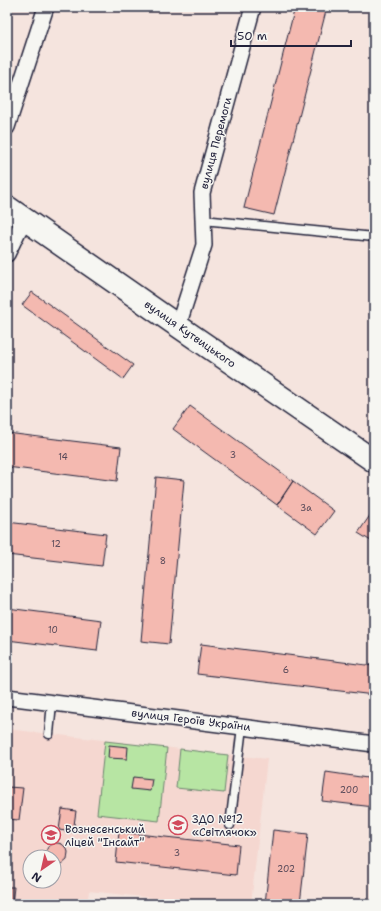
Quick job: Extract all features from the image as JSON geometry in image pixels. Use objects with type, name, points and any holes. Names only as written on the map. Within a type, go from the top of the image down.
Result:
[{"type":"street","points":[[7,127],[46,7]]},
{"type":"street","name":"вулиця Перемоги","points":[[178,326],[204,245],[202,193],[253,7]]},
{"type":"street","points":[[7,254],[16,213]]},
{"type":"street","name":"вулиця Кутвицького","points":[[16,213],[374,461]]},
{"type":"street","name":"вулиця Героїв України","points":[[7,697],[374,744]]},
{"type":"lane","points":[[203,220],[374,237]]},
{"type":"lane","points":[[49,734],[52,703]]},
{"type":"lane","points":[[230,825],[242,727]]},
{"type":"shaded area","name":"ЗДО №12 «Світлячок»","points":[[7,729],[267,759],[251,904],[207,904],[89,891],[87,904],[7,904]]},
{"type":"green space","points":[[105,741],[167,748],[159,821],[97,814]]},
{"type":"green space","points":[[180,749],[228,755],[224,793],[176,788]]},
{"type":"building","points":[[295,7],[327,7],[274,215],[244,208]]},
{"type":"building","points":[[32,292],[133,365],[123,379],[22,305]]},
{"type":"building","points":[[190,406],[293,481],[277,505],[173,429]]},
{"type":"building","points":[[7,433],[121,447],[117,481],[7,467]]},
{"type":"building","points":[[156,477],[184,480],[169,644],[141,641]]},
{"type":"building","points":[[293,481],[334,511],[317,534],[277,505]]},
{"type":"building","points":[[371,514],[374,516],[374,536],[371,541],[358,533]]},
{"type":"building","points":[[7,522],[106,534],[102,566],[7,555]]},
{"type":"building","points":[[7,608],[101,620],[97,651],[7,640]]},
{"type":"building","points":[[201,644],[374,666],[374,695],[197,674]]},
{"type":"building","points":[[109,745],[128,747],[127,759],[108,758]]},
{"type":"building","points":[[326,772],[374,779],[374,807],[322,801]]},
{"type":"building","points":[[133,777],[152,779],[150,791],[131,789]]},
{"type":"building","points":[[7,787],[23,788],[19,820],[7,819]]},
{"type":"building","points":[[62,809],[76,811],[73,832],[59,830]]},
{"type":"building","points":[[273,830],[308,834],[300,904],[265,904]]},
{"type":"building","name":"ЗДО №12 «Світлячок»","points":[[119,832],[239,845],[236,875],[116,862]]},
{"type":"building","points":[[54,843],[62,844],[68,852],[67,860],[62,864],[62,849],[47,849]]},
{"type":"building","points":[[7,887],[14,887],[12,904],[7,904]]},
{"type":"place","name":"ЗДО №12 «Світлячок»","points":[[178,825]]},
{"type":"place","name":"Вознесенський ліцей \"Інсайт\"","points":[[51,835]]}]
